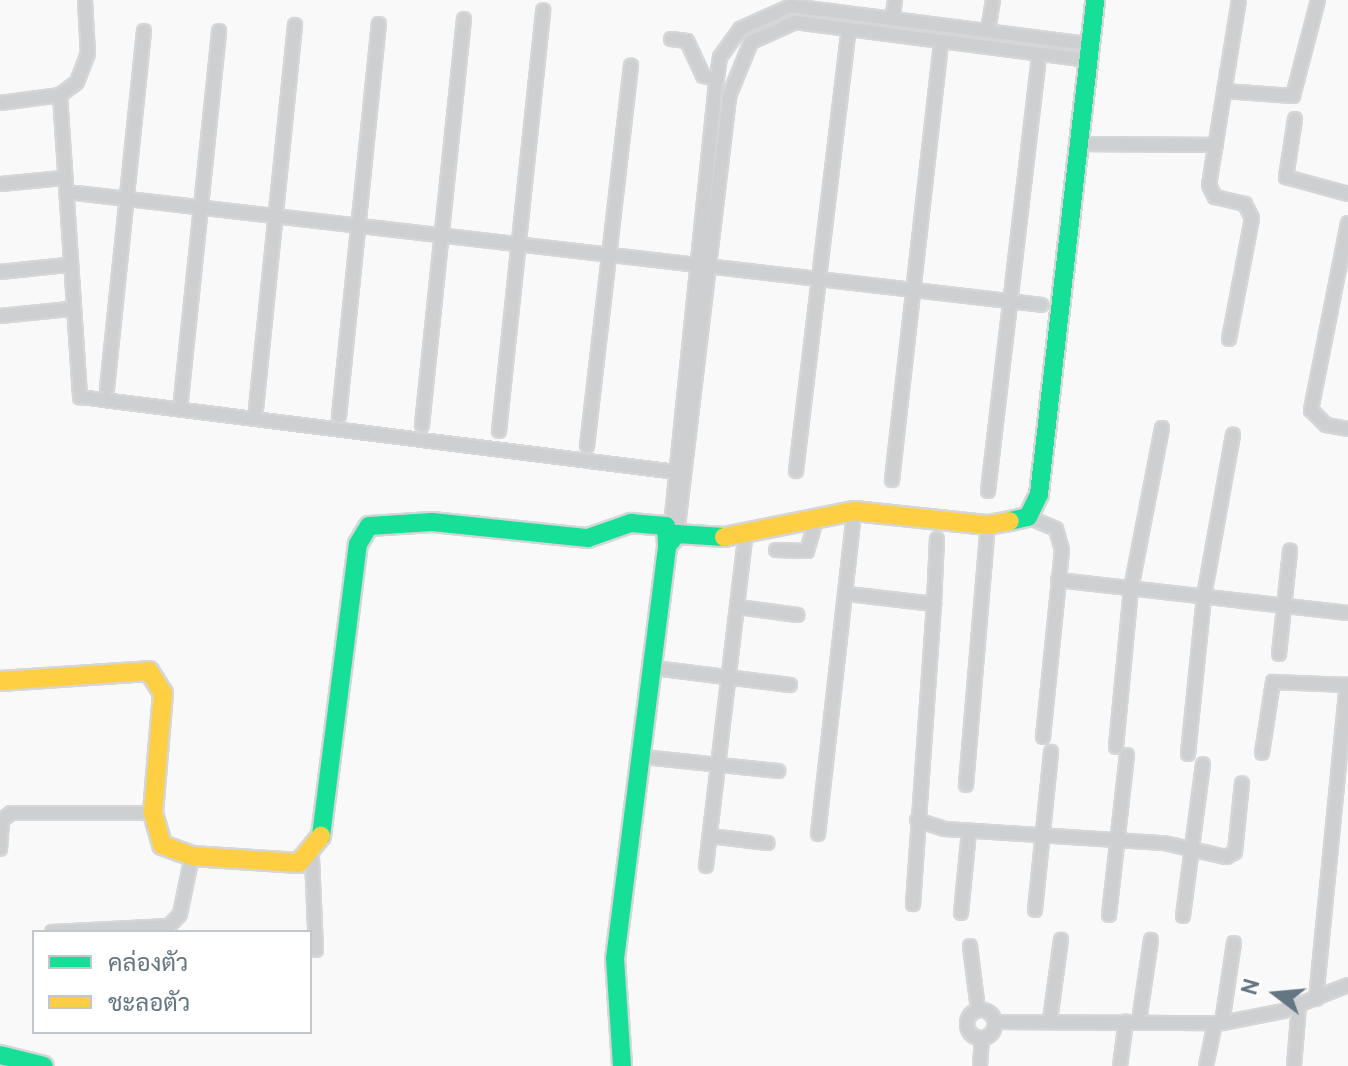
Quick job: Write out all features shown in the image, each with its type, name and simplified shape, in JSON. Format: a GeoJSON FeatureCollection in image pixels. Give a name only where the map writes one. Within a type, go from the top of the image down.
{"type":"FeatureCollection","features":[{"type":"Feature","properties":{"kind":"street"},"geometry":{"type":"LineString","coordinates":[[0,103],[60,95],[84,69],[85,0]]}},
{"type":"Feature","properties":{"kind":"street"},"geometry":{"type":"LineString","coordinates":[[892,20],[895,0]]}},
{"type":"Feature","properties":{"kind":"street"},"geometry":{"type":"LineString","coordinates":[[988,31],[993,0]]}},
{"type":"Feature","properties":{"kind":"street"},"geometry":{"type":"LineString","coordinates":[[1028,517],[1039,494],[1095,0]]}},
{"type":"Feature","properties":{"kind":"street"},"geometry":{"type":"LineString","coordinates":[[1229,339],[1252,218],[1245,204],[1209,193],[1239,0]]}},
{"type":"Feature","properties":{"kind":"street"},"geometry":{"type":"LineString","coordinates":[[1224,91],[1293,96],[1318,0]]}},
{"type":"Feature","properties":{"kind":"street"},"geometry":{"type":"LineString","coordinates":[[792,3],[795,22]]}},
{"type":"Feature","properties":{"kind":"street"},"geometry":{"type":"LineString","coordinates":[[622,1066],[615,959],[672,533],[695,265],[720,57],[740,29],[792,3],[892,20],[988,31],[1088,52]]}},
{"type":"Feature","properties":{"kind":"street"},"geometry":{"type":"LineString","coordinates":[[499,431],[543,10]]}},
{"type":"Feature","properties":{"kind":"street"},"geometry":{"type":"LineString","coordinates":[[422,425],[464,19]]}},
{"type":"Feature","properties":{"kind":"street"},"geometry":{"type":"LineString","coordinates":[[678,472],[710,265],[736,65],[751,42],[795,22],[1039,56],[1088,52]]}},
{"type":"Feature","properties":{"kind":"street"},"geometry":{"type":"LineString","coordinates":[[339,416],[379,24]]}},
{"type":"Feature","properties":{"kind":"street"},"geometry":{"type":"LineString","coordinates":[[256,409],[295,25]]}},
{"type":"Feature","properties":{"kind":"street"},"geometry":{"type":"LineString","coordinates":[[796,471],[849,29]]}},
{"type":"Feature","properties":{"kind":"street"},"geometry":{"type":"LineString","coordinates":[[107,389],[144,31]]}},
{"type":"Feature","properties":{"kind":"street"},"geometry":{"type":"LineString","coordinates":[[181,400],[219,31]]}},
{"type":"Feature","properties":{"kind":"street"},"geometry":{"type":"LineString","coordinates":[[671,39],[687,41],[703,76],[717,79]]}},
{"type":"Feature","properties":{"kind":"street"},"geometry":{"type":"LineString","coordinates":[[892,480],[941,42]]}},
{"type":"Feature","properties":{"kind":"street"},"geometry":{"type":"LineString","coordinates":[[988,491],[1039,56]]}},
{"type":"Feature","properties":{"kind":"street"},"geometry":{"type":"LineString","coordinates":[[587,446],[631,66]]}},
{"type":"Feature","properties":{"kind":"street"},"geometry":{"type":"LineString","coordinates":[[60,95],[75,390],[87,400],[678,472]]}},
{"type":"Feature","properties":{"kind":"street"},"geometry":{"type":"LineString","coordinates":[[1295,119],[1286,177],[1348,194]]}},
{"type":"Feature","properties":{"kind":"street"},"geometry":{"type":"LineString","coordinates":[[1078,144],[1216,145]]}},
{"type":"Feature","properties":{"kind":"street"},"geometry":{"type":"LineString","coordinates":[[1,184],[63,178]]}},
{"type":"Feature","properties":{"kind":"street"},"geometry":{"type":"LineString","coordinates":[[76,193],[1042,305]]}},
{"type":"Feature","properties":{"kind":"street"},"geometry":{"type":"LineString","coordinates":[[1348,223],[1311,410],[1326,425],[1348,429]]}},
{"type":"Feature","properties":{"kind":"street"},"geometry":{"type":"LineString","coordinates":[[0,272],[67,265]]}},
{"type":"Feature","properties":{"kind":"street"},"geometry":{"type":"LineString","coordinates":[[0,316],[70,309]]}},
{"type":"Feature","properties":{"kind":"street"},"geometry":{"type":"LineString","coordinates":[[1109,915],[1117,840],[1131,589],[1162,428]]}},
{"type":"Feature","properties":{"kind":"street"},"geometry":{"type":"LineString","coordinates":[[1188,754],[1204,596],[1233,435]]}},
{"type":"Feature","properties":{"kind":"street"},"geometry":{"type":"LineString","coordinates":[[818,834],[848,594],[854,511]]}},
{"type":"Feature","properties":{"kind":"street"},"geometry":{"type":"LineString","coordinates":[[316,950],[312,858],[324,825],[358,544],[369,526],[432,522],[588,538],[619,524],[672,533],[745,538],[854,511],[988,525],[1028,517],[1061,537],[1043,737]]}},
{"type":"Feature","properties":{"kind":"street"},"geometry":{"type":"LineString","coordinates":[[776,550],[807,551],[816,519]]}},
{"type":"Feature","properties":{"kind":"street"},"geometry":{"type":"LineString","coordinates":[[966,785],[988,525]]}},
{"type":"Feature","properties":{"kind":"street"},"geometry":{"type":"LineString","coordinates":[[706,866],[745,538]]}},
{"type":"Feature","properties":{"kind":"street"},"geometry":{"type":"LineString","coordinates":[[913,904],[937,539]]}},
{"type":"Feature","properties":{"kind":"street"},"geometry":{"type":"LineString","coordinates":[[1279,654],[1290,551]]}},
{"type":"Feature","properties":{"kind":"street"},"geometry":{"type":"LineString","coordinates":[[1058,580],[1348,613]]}},
{"type":"Feature","properties":{"kind":"street"},"geometry":{"type":"LineString","coordinates":[[848,594],[934,604]]}},
{"type":"Feature","properties":{"kind":"street"},"geometry":{"type":"LineString","coordinates":[[738,607],[797,615]]}},
{"type":"Feature","properties":{"kind":"street"},"geometry":{"type":"LineString","coordinates":[[654,668],[790,685]]}},
{"type":"Feature","properties":{"kind":"street"},"geometry":{"type":"LineString","coordinates":[[0,681],[122,669],[159,678],[153,813],[162,845],[192,856],[286,864],[312,858]]}},
{"type":"Feature","properties":{"kind":"street"},"geometry":{"type":"LineString","coordinates":[[1262,753],[1273,682],[1348,685],[1316,999]]}},
{"type":"Feature","properties":{"kind":"street"},"geometry":{"type":"LineString","coordinates":[[1035,910],[1051,752]]}},
{"type":"Feature","properties":{"kind":"street"},"geometry":{"type":"LineString","coordinates":[[643,757],[778,771]]}},
{"type":"Feature","properties":{"kind":"street"},"geometry":{"type":"LineString","coordinates":[[1183,916],[1203,764]]}},
{"type":"Feature","properties":{"kind":"street"},"geometry":{"type":"LineString","coordinates":[[917,820],[969,831],[1192,848],[1226,857],[1235,852],[1242,783]]}},
{"type":"Feature","properties":{"kind":"street"},"geometry":{"type":"LineString","coordinates":[[0,849],[2,820],[11,813],[153,813]]}},
{"type":"Feature","properties":{"kind":"street"},"geometry":{"type":"LineString","coordinates":[[961,913],[969,831]]}},
{"type":"Feature","properties":{"kind":"street"},"geometry":{"type":"LineString","coordinates":[[710,836],[768,843]]}},
{"type":"Feature","properties":{"kind":"street"},"geometry":{"type":"LineString","coordinates":[[91,930],[169,926],[180,914],[192,856]]}},
{"type":"Feature","properties":{"kind":"street"},"geometry":{"type":"LineString","coordinates":[[1050,1020],[1061,940]]}},
{"type":"Feature","properties":{"kind":"street"},"geometry":{"type":"LineString","coordinates":[[1120,1066],[1151,940]]}},
{"type":"Feature","properties":{"kind":"street"},"geometry":{"type":"LineString","coordinates":[[1206,1066],[1219,1023],[1234,943]]}},
{"type":"Feature","properties":{"kind":"street"},"geometry":{"type":"LineString","coordinates":[[970,946],[978,1009],[966,1025],[982,1039]]}},
{"type":"Feature","properties":{"kind":"street"},"geometry":{"type":"LineString","coordinates":[[978,1009],[996,1022],[1219,1023],[1299,1005],[1348,985]]}},
{"type":"Feature","properties":{"kind":"street"},"geometry":{"type":"LineString","coordinates":[[1294,1066],[1299,1005]]}},
{"type":"Feature","properties":{"kind":"street"},"geometry":{"type":"LineString","coordinates":[[980,1066],[982,1039],[996,1022]]}},
{"type":"Feature","properties":{"kind":"street"},"geometry":{"type":"LineString","coordinates":[[0,1055],[44,1066]]}},
{"type":"Feature","properties":{"kind":"traffic: fast"},"geometry":{"type":"LineString","coordinates":[[1010,521],[1028,517],[1039,494],[1095,0]]}},
{"type":"Feature","properties":{"kind":"traffic: fast"},"geometry":{"type":"LineString","coordinates":[[321,836],[358,544],[369,526],[432,522],[588,538],[631,523],[666,526],[667,546]]}},
{"type":"Feature","properties":{"kind":"traffic: fast"},"geometry":{"type":"LineString","coordinates":[[622,1066],[615,959],[667,546],[677,534],[724,537]]}},
{"type":"Feature","properties":{"kind":"traffic: fast"},"geometry":{"type":"LineString","coordinates":[[0,1055],[44,1066]]}},
{"type":"Feature","properties":{"kind":"traffic: slow"},"geometry":{"type":"LineString","coordinates":[[724,537],[854,511],[988,525],[1010,521]]}},
{"type":"Feature","properties":{"kind":"traffic: slow"},"geometry":{"type":"LineString","coordinates":[[0,681],[149,671],[163,693],[153,813],[162,845],[192,856],[299,863],[321,836]]}}]}
